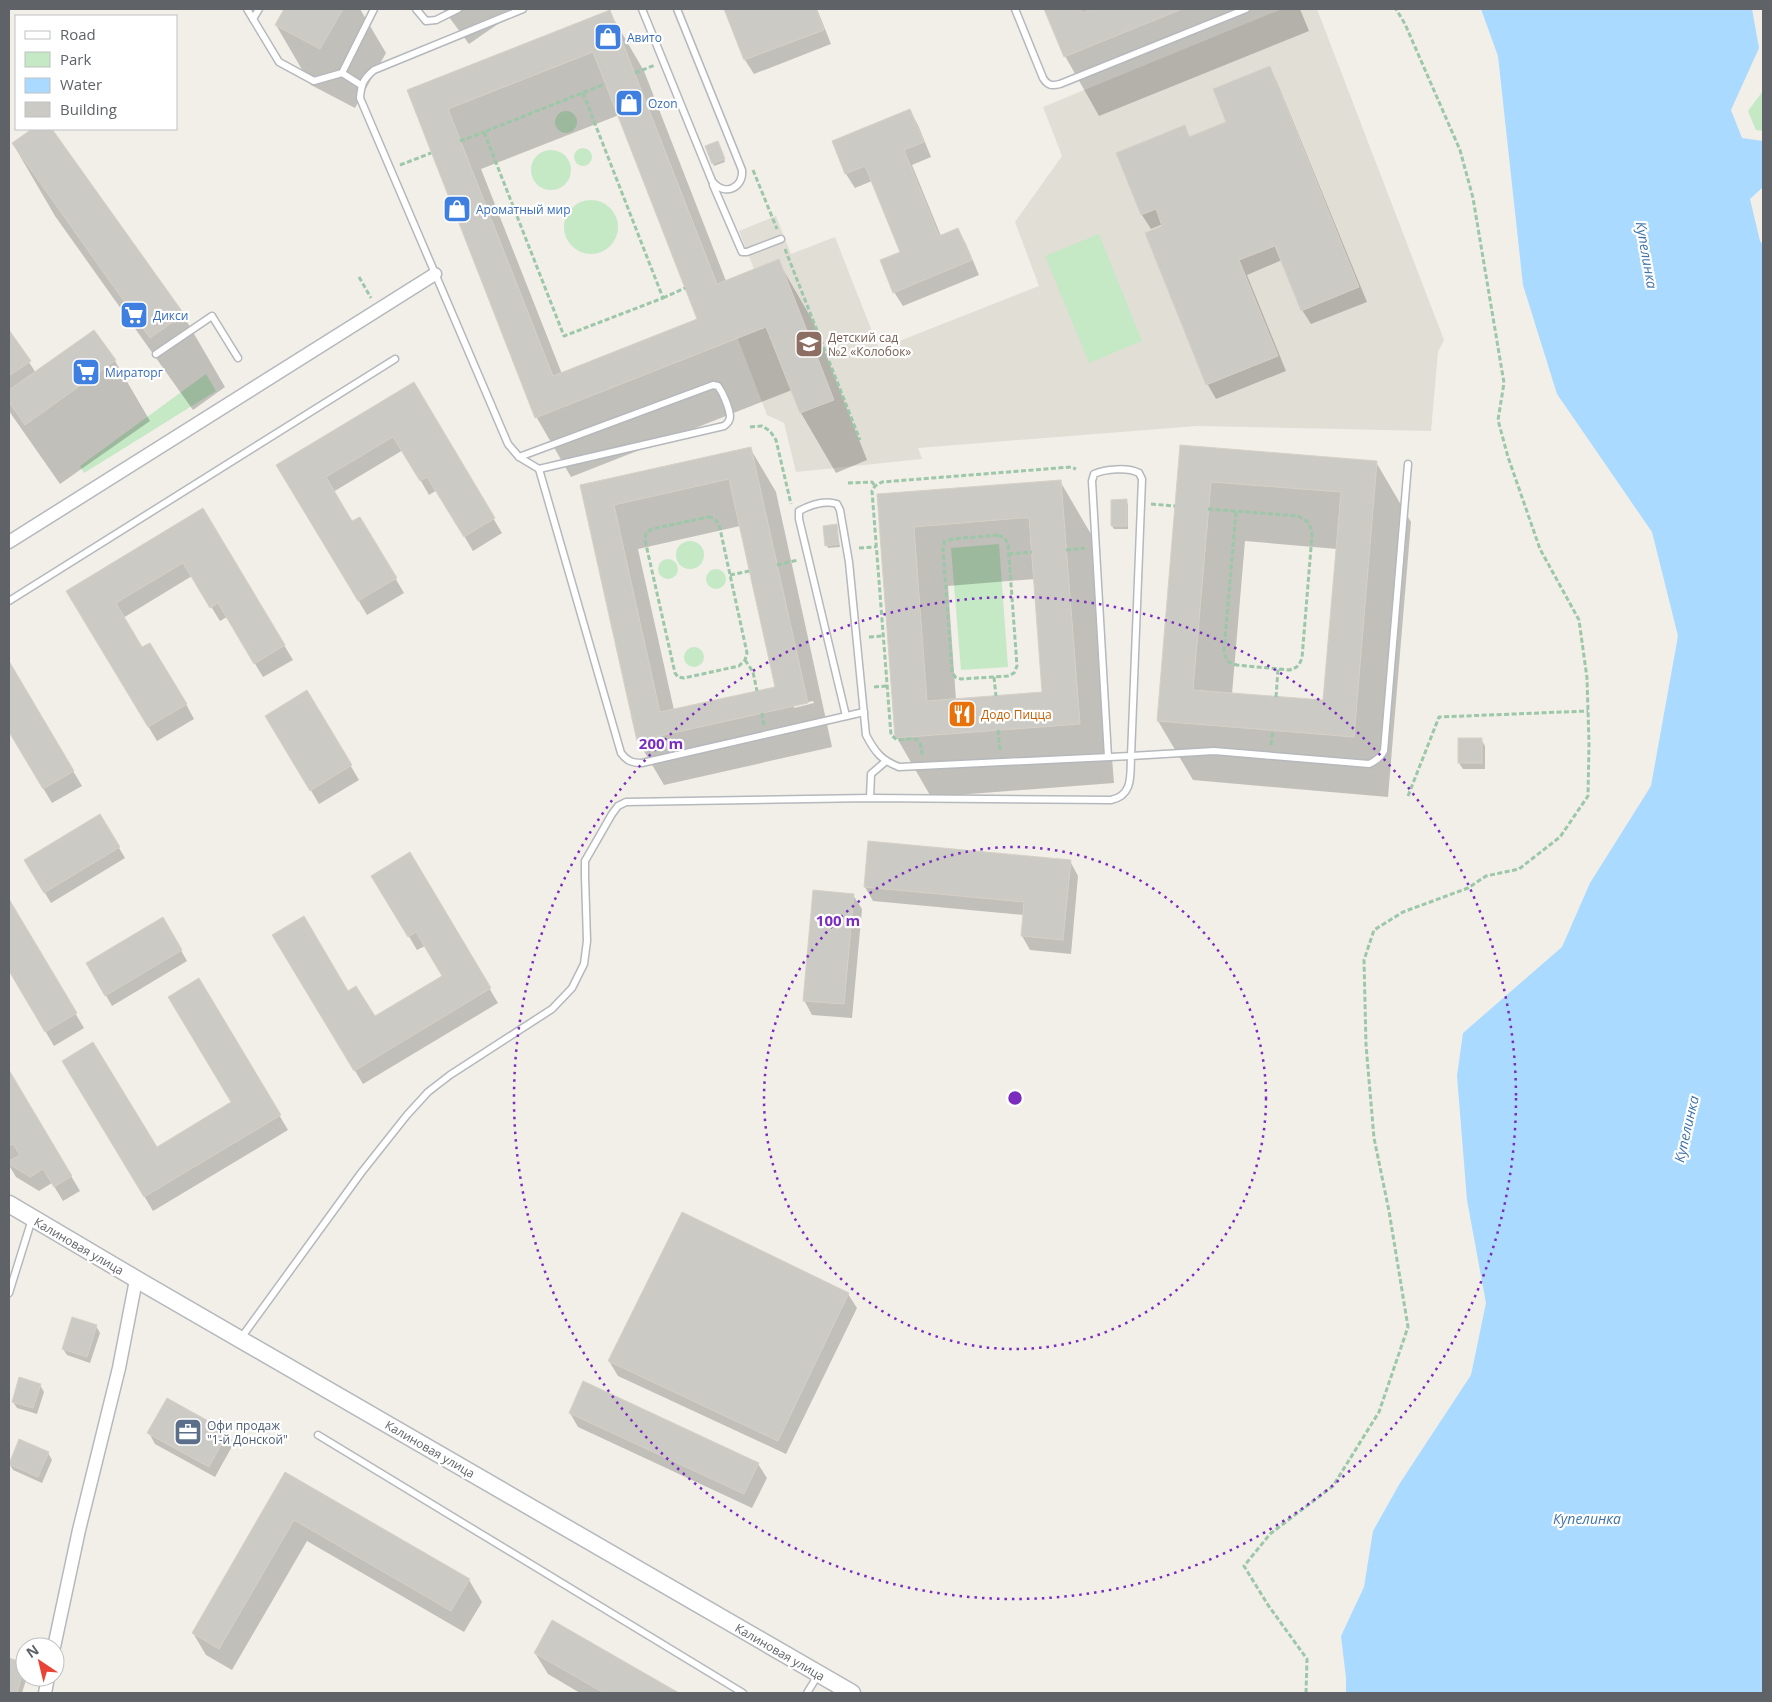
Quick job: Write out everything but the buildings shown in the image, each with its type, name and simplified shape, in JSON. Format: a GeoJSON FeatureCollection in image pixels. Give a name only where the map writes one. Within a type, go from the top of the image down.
{"type":"FeatureCollection","features":[{"type":"Feature","properties":{"kind":"street"},"geometry":{"type":"LineString","coordinates":[[9,542],[435,274]]}},
{"type":"Feature","properties":{"kind":"street","name":"Калиновая улица"},"geometry":{"type":"LineString","coordinates":[[9,1204],[136,1280],[852,1693]]}},
{"type":"Feature","properties":{"kind":"street"},"geometry":{"type":"LineString","coordinates":[[56,1637],[79,1530],[119,1368],[136,1280]]}},
{"type":"Feature","properties":{"kind":"lane"},"geometry":{"type":"LineString","coordinates":[[247,9],[279,62],[314,81],[342,73],[374,9]]}},
{"type":"Feature","properties":{"kind":"lane"},"geometry":{"type":"LineString","coordinates":[[253,19],[259,9]]}},
{"type":"Feature","properties":{"kind":"lane"},"geometry":{"type":"LineString","coordinates":[[416,9],[426,21],[436,20],[458,9]]}},
{"type":"Feature","properties":{"kind":"lane"},"geometry":{"type":"LineString","coordinates":[[523,9],[374,70],[361,85],[360,98],[508,444],[519,457],[539,470],[621,753],[632,762],[642,763],[864,712]]}},
{"type":"Feature","properties":{"kind":"lane"},"geometry":{"type":"LineString","coordinates":[[642,9],[742,252],[781,240]]}},
{"type":"Feature","properties":{"kind":"lane"},"geometry":{"type":"LineString","coordinates":[[677,9],[742,170],[743,177],[732,188],[724,190],[716,187],[712,181]]}},
{"type":"Feature","properties":{"kind":"lane"},"geometry":{"type":"LineString","coordinates":[[1015,9],[1043,78],[1046,83],[1052,86],[1246,9]]}},
{"type":"Feature","properties":{"kind":"lane"},"geometry":{"type":"LineString","coordinates":[[342,73],[361,85]]}},
{"type":"Feature","properties":{"kind":"lane"},"geometry":{"type":"LineString","coordinates":[[156,354],[212,316],[238,358]]}},
{"type":"Feature","properties":{"kind":"lane"},"geometry":{"type":"LineString","coordinates":[[9,601],[395,359]]}},
{"type":"Feature","properties":{"kind":"lane"},"geometry":{"type":"LineString","coordinates":[[519,457],[712,385],[718,386],[722,391],[730,417],[729,422],[724,426],[539,470]]}},
{"type":"Feature","properties":{"kind":"lane"},"geometry":{"type":"LineString","coordinates":[[846,716],[799,519],[799,511],[807,507],[830,502],[837,504],[840,510],[849,562],[866,735],[873,750],[886,762],[899,767],[1214,751],[1369,764],[1381,757],[1384,751],[1408,464]]}},
{"type":"Feature","properties":{"kind":"lane"},"geometry":{"type":"LineString","coordinates":[[240,1339],[361,1173],[428,1092],[450,1075],[552,1009],[572,988],[584,964],[588,940],[584,876],[585,860],[618,806],[634,800],[870,798],[1111,800],[1119,798],[1126,792],[1129,784],[1142,479],[1140,473],[1134,470],[1102,470],[1094,474],[1092,481],[1108,757]]}},
{"type":"Feature","properties":{"kind":"lane"},"geometry":{"type":"LineString","coordinates":[[870,798],[871,774],[886,762]]}},
{"type":"Feature","properties":{"kind":"lane"},"geometry":{"type":"LineString","coordinates":[[9,1293],[32,1219]]}},
{"type":"Feature","properties":{"kind":"lane"},"geometry":{"type":"LineString","coordinates":[[318,1435],[743,1693]]}},
{"type":"Feature","properties":{"kind":"lane"},"geometry":{"type":"LineString","coordinates":[[808,1693],[819,1674]]}},
{"type":"Feature","properties":{"kind":"path"},"geometry":{"type":"LineString","coordinates":[[1306,1693],[1307,1658],[1268,1605],[1244,1566],[1270,1534],[1333,1486],[1379,1412],[1408,1327],[1389,1211],[1374,1138],[1366,1045],[1364,960],[1374,930],[1403,912],[1468,888],[1486,876],[1519,869],[1560,838],[1588,796],[1587,678],[1579,620],[1540,549],[1508,457],[1498,420],[1504,383],[1470,188],[1460,150],[1405,24],[1396,9]]}},
{"type":"Feature","properties":{"kind":"path"},"geometry":{"type":"LineString","coordinates":[[635,73],[657,64]]}},
{"type":"Feature","properties":{"kind":"path"},"geometry":{"type":"LineString","coordinates":[[460,141],[605,84]]}},
{"type":"Feature","properties":{"kind":"path"},"geometry":{"type":"LineString","coordinates":[[583,93],[663,298]]}},
{"type":"Feature","properties":{"kind":"path"},"geometry":{"type":"LineString","coordinates":[[484,132],[564,336],[685,288]]}},
{"type":"Feature","properties":{"kind":"path"},"geometry":{"type":"LineString","coordinates":[[390,169],[431,153]]}},
{"type":"Feature","properties":{"kind":"path"},"geometry":{"type":"LineString","coordinates":[[738,159],[748,156],[860,440]]}},
{"type":"Feature","properties":{"kind":"path"},"geometry":{"type":"LineString","coordinates":[[359,277],[372,299]]}},
{"type":"Feature","properties":{"kind":"path"},"geometry":{"type":"LineString","coordinates":[[750,427],[762,426],[770,431],[776,440],[791,505],[799,511]]}},
{"type":"Feature","properties":{"kind":"path"},"geometry":{"type":"LineString","coordinates":[[922,756],[919,740],[897,740],[891,735],[872,491],[875,486],[882,482],[1071,467],[1076,469]]}},
{"type":"Feature","properties":{"kind":"path"},"geometry":{"type":"LineString","coordinates":[[848,483],[872,482],[875,486]]}},
{"type":"Feature","properties":{"kind":"path"},"geometry":{"type":"LineString","coordinates":[[1141,503],[1175,506]]}},
{"type":"Feature","properties":{"kind":"path"},"geometry":{"type":"LineString","coordinates":[[1208,509],[1236,511],[1298,516],[1306,520],[1311,527],[1302,658],[1296,668],[1278,669],[1237,666],[1229,663],[1225,658],[1224,651],[1236,511]]}},
{"type":"Feature","properties":{"kind":"path"},"geometry":{"type":"LineString","coordinates":[[746,660],[739,666],[684,678],[678,677],[675,673],[670,654],[646,533],[652,529],[708,517],[714,518],[719,524],[747,653],[746,660],[753,672],[757,690]]}},
{"type":"Feature","properties":{"kind":"path"},"geometry":{"type":"LineString","coordinates":[[998,536],[1004,538],[1008,543],[1008,554],[1017,666],[1014,673],[1008,676],[955,678],[952,671],[944,542],[952,539],[998,536]]}},
{"type":"Feature","properties":{"kind":"path"},"geometry":{"type":"LineString","coordinates":[[860,548],[876,547]]}},
{"type":"Feature","properties":{"kind":"path"},"geometry":{"type":"LineString","coordinates":[[1066,550],[1084,548]]}},
{"type":"Feature","properties":{"kind":"path"},"geometry":{"type":"LineString","coordinates":[[1008,554],[1032,552]]}},
{"type":"Feature","properties":{"kind":"path"},"geometry":{"type":"LineString","coordinates":[[777,565],[808,558]]}},
{"type":"Feature","properties":{"kind":"path"},"geometry":{"type":"LineString","coordinates":[[730,575],[749,571]]}},
{"type":"Feature","properties":{"kind":"path"},"geometry":{"type":"LineString","coordinates":[[869,637],[883,636]]}},
{"type":"Feature","properties":{"kind":"path"},"geometry":{"type":"LineString","coordinates":[[1276,696],[1278,669]]}},
{"type":"Feature","properties":{"kind":"path"},"geometry":{"type":"LineString","coordinates":[[994,677],[996,696]]}},
{"type":"Feature","properties":{"kind":"path"},"geometry":{"type":"LineString","coordinates":[[874,687],[887,686]]}},
{"type":"Feature","properties":{"kind":"path"},"geometry":{"type":"LineString","coordinates":[[1408,796],[1439,717],[1588,711]]}},
{"type":"Feature","properties":{"kind":"path"},"geometry":{"type":"LineString","coordinates":[[998,730],[1001,762]]}},
{"type":"Feature","properties":{"kind":"shaded area"},"geometry":{"type":"Polygon","coordinates":[[[1282,9],[1317,9],[1444,340],[1438,352],[1431,431],[1197,426],[918,448],[922,459],[796,472],[784,423],[767,415],[717,284],[754,269],[739,231],[776,216],[791,254],[835,237],[879,349],[1039,286],[1015,222],[1062,156],[1043,107],[1282,9]]]}},
{"type":"Feature","properties":{"kind":"green space"},"geometry":{"type":"Polygon","coordinates":[[[1763,91],[1763,131],[1756,130],[1748,111],[1763,91]]]}},
{"type":"Feature","properties":{"kind":"green space"},"geometry":{"type":"Polygon","coordinates":[[[566,111],[574,114],[577,122],[574,130],[566,133],[558,130],[555,122],[558,114],[566,111]]]}},
{"type":"Feature","properties":{"kind":"green space"},"geometry":{"type":"Polygon","coordinates":[[[579,148],[587,148],[592,153],[590,164],[579,166],[574,161],[574,153],[579,148]]]}},
{"type":"Feature","properties":{"kind":"green space"},"geometry":{"type":"Polygon","coordinates":[[[547,150],[555,150],[562,153],[568,159],[571,170],[568,181],[562,187],[555,190],[547,190],[540,187],[534,181],[531,174],[531,166],[534,159],[540,153],[547,150]]]}},
{"type":"Feature","properties":{"kind":"green space"},"geometry":{"type":"Polygon","coordinates":[[[591,200],[601,202],[610,208],[616,217],[618,227],[616,237],[610,246],[601,252],[591,254],[581,252],[572,246],[566,237],[564,227],[566,217],[572,208],[581,202],[591,200]]]}},
{"type":"Feature","properties":{"kind":"green space"},"geometry":{"type":"Polygon","coordinates":[[[1099,234],[1142,341],[1089,363],[1045,256],[1099,234]]]}},
{"type":"Feature","properties":{"kind":"green space"},"geometry":{"type":"Polygon","coordinates":[[[206,374],[216,391],[84,473],[80,466],[206,374]]]}},
{"type":"Feature","properties":{"kind":"green space"},"geometry":{"type":"Polygon","coordinates":[[[690,541],[700,545],[704,555],[700,565],[690,569],[680,565],[676,555],[680,545],[690,541]]]}},
{"type":"Feature","properties":{"kind":"green space"},"geometry":{"type":"Polygon","coordinates":[[[999,544],[1008,667],[961,670],[951,548],[999,544]]]}},
{"type":"Feature","properties":{"kind":"green space"},"geometry":{"type":"Polygon","coordinates":[[[668,559],[675,562],[678,569],[675,576],[668,579],[661,576],[658,569],[661,562],[668,559]]]}},
{"type":"Feature","properties":{"kind":"green space"},"geometry":{"type":"Polygon","coordinates":[[[716,569],[723,572],[726,579],[723,586],[716,589],[709,586],[706,579],[709,572],[716,569]]]}},
{"type":"Feature","properties":{"kind":"green space"},"geometry":{"type":"Polygon","coordinates":[[[694,647],[701,650],[704,657],[701,664],[694,667],[687,664],[684,657],[687,650],[694,647]]]}},
{"type":"Feature","properties":{"kind":"water","name":"Купелинка"},"geometry":{"type":"Polygon","coordinates":[[[1481,9],[1752,9],[1759,48],[1731,110],[1742,138],[1763,141],[1763,187],[1750,199],[1760,241],[1763,245],[1763,1693],[1346,1693],[1341,1636],[1364,1587],[1373,1531],[1400,1483],[1471,1375],[1486,1303],[1467,1200],[1457,1076],[1463,1033],[1562,947],[1590,883],[1651,786],[1678,636],[1652,532],[1557,394],[1523,285],[1498,56],[1481,9]]]}},
{"type":"Feature","properties":{"kind":"place","name":"Авито"},"geometry":{"type":"Point","coordinates":[608,37]}},
{"type":"Feature","properties":{"kind":"place","name":"Ozon"},"geometry":{"type":"Point","coordinates":[629,103]}},
{"type":"Feature","properties":{"kind":"place","name":"Ароматный мир"},"geometry":{"type":"Point","coordinates":[457,209]}},
{"type":"Feature","properties":{"kind":"place","name":"Дикси"},"geometry":{"type":"Point","coordinates":[134,315]}},
{"type":"Feature","properties":{"kind":"place","name":"Детский сад №2 «Колобок»"},"geometry":{"type":"Point","coordinates":[809,344]}},
{"type":"Feature","properties":{"kind":"place","name":"Мираторг"},"geometry":{"type":"Point","coordinates":[86,372]}},
{"type":"Feature","properties":{"kind":"place","name":"Додо Пицца"},"geometry":{"type":"Point","coordinates":[962,714]}},
{"type":"Feature","properties":{"kind":"place","name":"Офи продаж \"1-й Донской\""},"geometry":{"type":"Point","coordinates":[188,1432]}}]}
